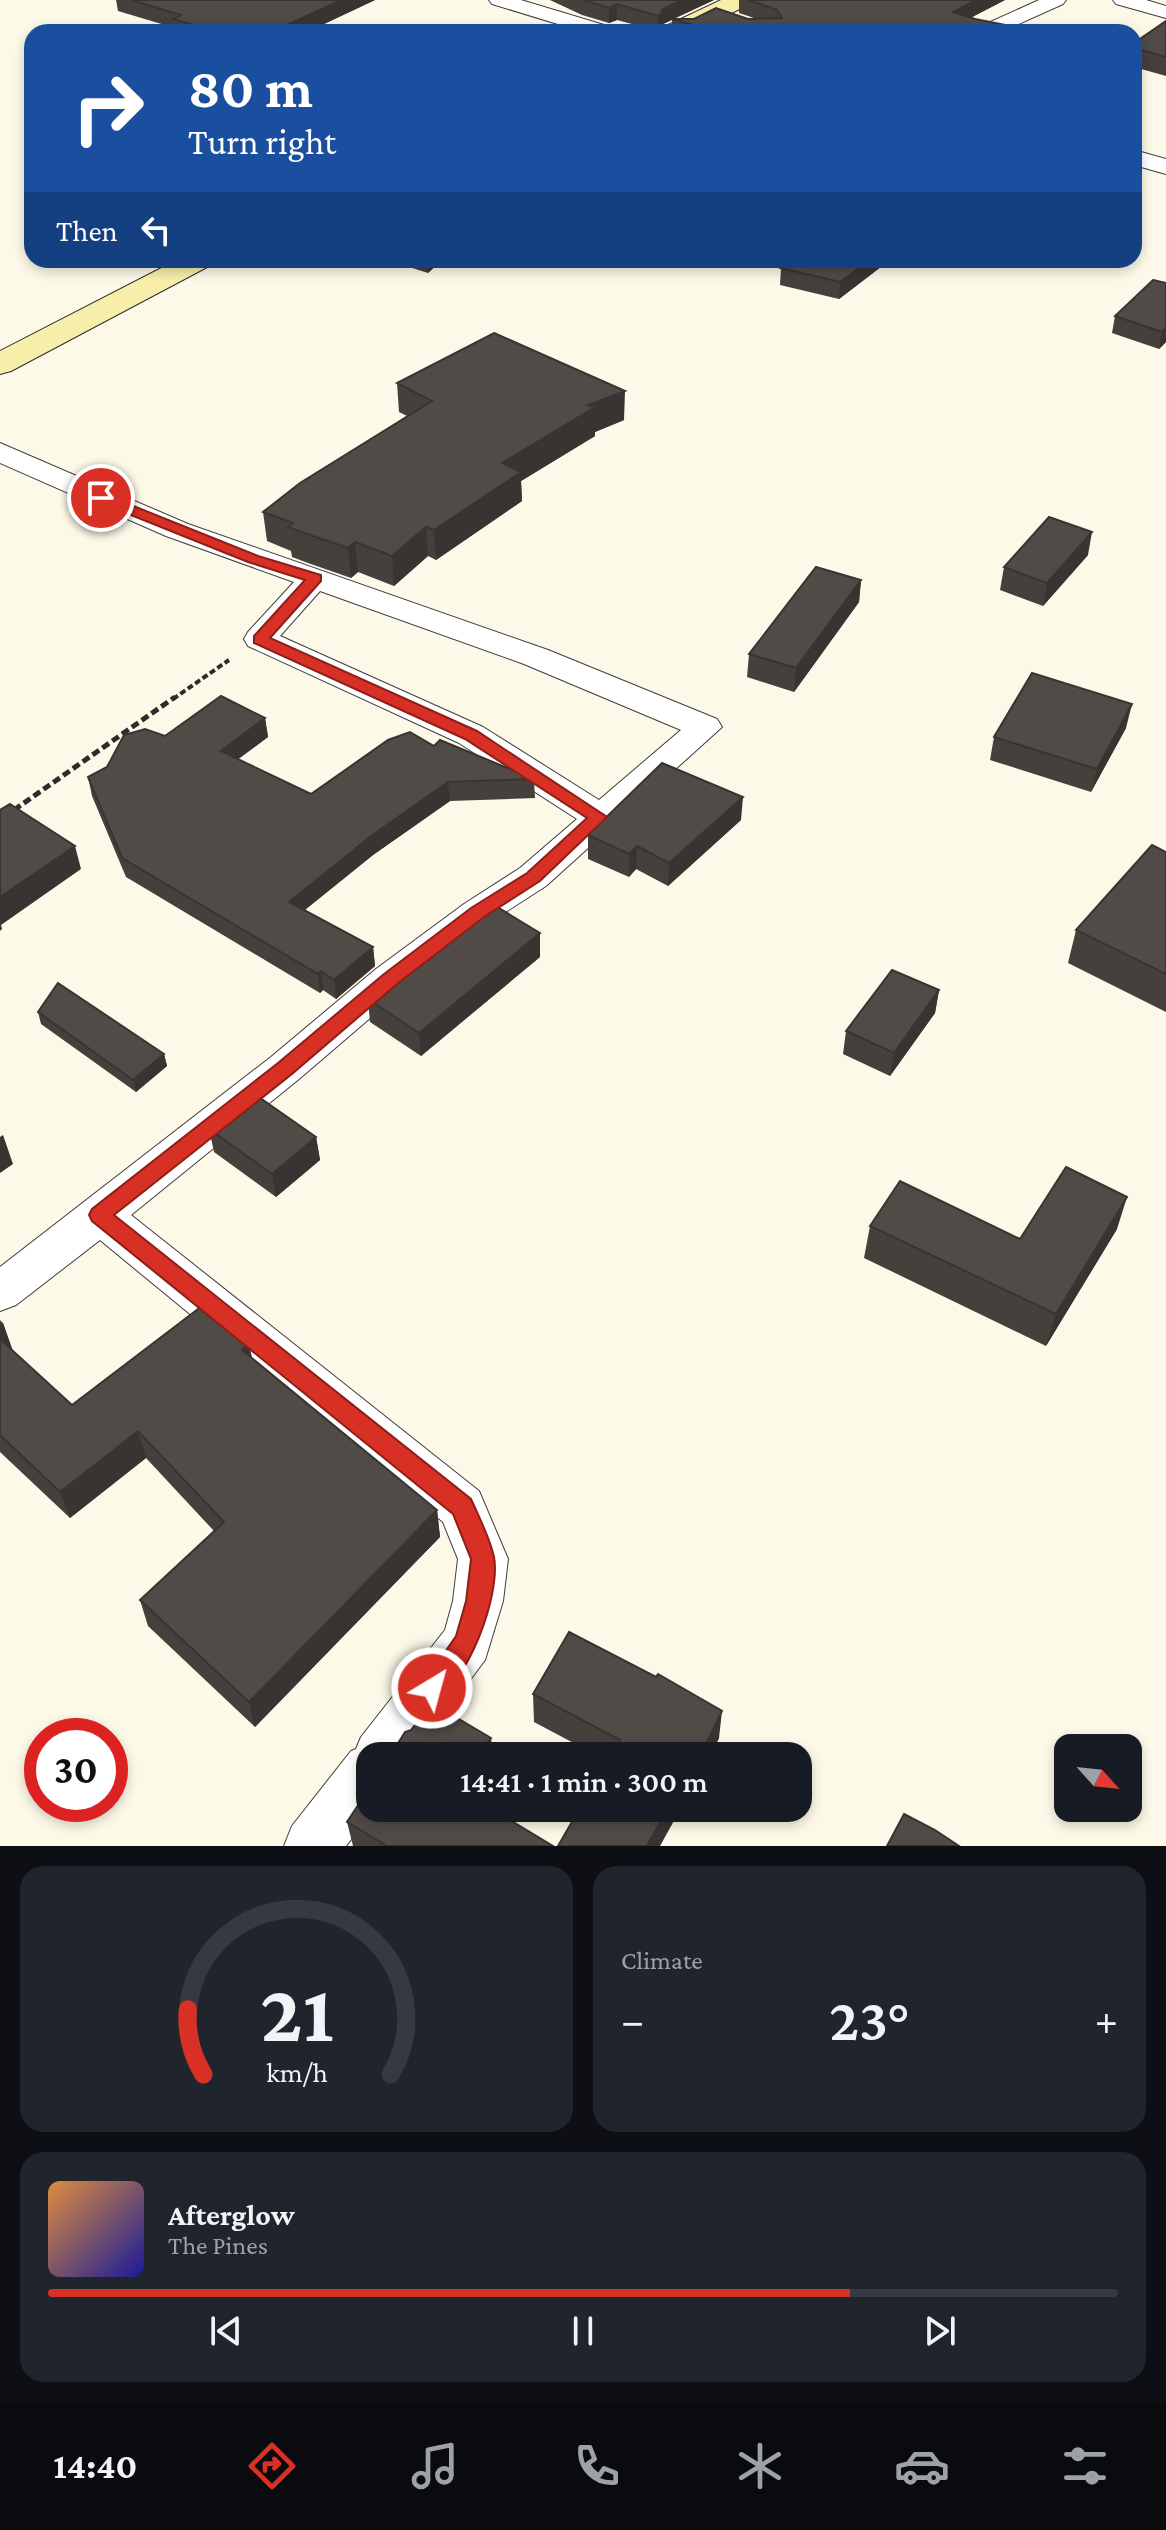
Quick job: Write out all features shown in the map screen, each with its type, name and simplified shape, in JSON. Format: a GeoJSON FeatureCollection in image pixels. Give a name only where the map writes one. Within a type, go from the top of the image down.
{"type":"FeatureCollection","features":[{"type":"Feature","properties":{"kind":"main road"},"geometry":{"type":"LineString","coordinates":[[691,24],[714,14],[740,11]]}},
{"type":"Feature","properties":{"kind":"main road"},"geometry":{"type":"LineString","coordinates":[[0,364],[184,268]]}},
{"type":"Feature","properties":{"kind":"street"},"geometry":{"type":"LineString","coordinates":[[499,0],[580,24]]}},
{"type":"Feature","properties":{"kind":"street"},"geometry":{"type":"LineString","coordinates":[[1002,24],[1056,0]]}},
{"type":"Feature","properties":{"kind":"street"},"geometry":{"type":"LineString","coordinates":[[1123,0],[1166,12]]}},
{"type":"Feature","properties":{"kind":"street"},"geometry":{"type":"LineString","coordinates":[[1142,160],[1166,167]]}},
{"type":"Feature","properties":{"kind":"street"},"geometry":{"type":"LineString","coordinates":[[0,452],[177,530],[536,657],[705,727],[533,877],[477,913],[390,979],[285,1068],[0,1292]]}},
{"type":"Feature","properties":{"kind":"street"},"geometry":{"type":"LineString","coordinates":[[315,578],[260,639],[471,735],[599,817]]}},
{"type":"Feature","properties":{"kind":"street"},"geometry":{"type":"LineString","coordinates":[[100,1215],[462,1507],[483,1559],[478,1601],[467,1642],[391,1742]]}},
{"type":"Feature","properties":{"kind":"street"},"geometry":{"type":"LineString","coordinates":[[312,1846],[356,1788]]}},
{"type":"Feature","properties":{"kind":"path"},"geometry":{"type":"LineString","coordinates":[[10,813],[260,639]]}},
{"type":"Feature","properties":{"kind":"building"},"geometry":{"type":"Polygon","coordinates":[[[131,0],[341,0],[289,24],[190,24],[174,19],[181,15],[131,0]]]}},
{"type":"Feature","properties":{"kind":"building"},"geometry":{"type":"Polygon","coordinates":[[[583,0],[682,0],[663,9],[659,16],[617,4],[609,8],[583,0]]]}},
{"type":"Feature","properties":{"kind":"building"},"geometry":{"type":"Polygon","coordinates":[[[748,0],[976,0],[953,12],[1000,24],[690,24],[672,19],[694,19],[716,8],[748,19],[782,18],[777,10],[748,0]]]}},
{"type":"Feature","properties":{"kind":"building"},"geometry":{"type":"Polygon","coordinates":[[[1166,21],[1166,57],[1142,50],[1142,38],[1166,21]]]}},
{"type":"Feature","properties":{"kind":"building"},"geometry":{"type":"Polygon","coordinates":[[[781,268],[859,268],[840,282],[781,268]]]}},
{"type":"Feature","properties":{"kind":"building"},"geometry":{"type":"Polygon","coordinates":[[[1153,280],[1166,283],[1166,328],[1162,332],[1115,316],[1153,280]]]}},
{"type":"Feature","properties":{"kind":"building"},"geometry":{"type":"Polygon","coordinates":[[[494,333],[625,391],[588,405],[595,407],[502,463],[521,472],[434,530],[426,527],[392,556],[355,542],[348,548],[304,533],[288,527],[293,523],[263,512],[300,483],[432,401],[397,383],[494,333]]]}},
{"type":"Feature","properties":{"kind":"building"},"geometry":{"type":"Polygon","coordinates":[[[1049,517],[1092,532],[1047,583],[1004,567],[1049,517]]]}},
{"type":"Feature","properties":{"kind":"building"},"geometry":{"type":"Polygon","coordinates":[[[816,567],[861,580],[796,668],[749,654],[816,567]]]}},
{"type":"Feature","properties":{"kind":"building"},"geometry":{"type":"Polygon","coordinates":[[[1032,673],[1132,704],[1097,769],[994,737],[1032,673]]]}},
{"type":"Feature","properties":{"kind":"building"},"geometry":{"type":"Polygon","coordinates":[[[221,696],[265,718],[221,751],[311,794],[388,740],[410,732],[434,746],[440,740],[534,779],[448,782],[371,836],[289,902],[373,947],[334,980],[321,971],[318,974],[122,858],[88,777],[107,767],[124,735],[145,729],[165,736],[221,696]]]}},
{"type":"Feature","properties":{"kind":"building"},"geometry":{"type":"Polygon","coordinates":[[[662,763],[743,797],[669,863],[637,846],[629,854],[588,835],[662,763]]]}},
{"type":"Feature","properties":{"kind":"building"},"geometry":{"type":"Polygon","coordinates":[[[10,804],[75,846],[0,897],[0,810],[10,804]]]}},
{"type":"Feature","properties":{"kind":"building"},"geometry":{"type":"Polygon","coordinates":[[[1152,845],[1166,852],[1166,974],[1076,930],[1152,845]]]}},
{"type":"Feature","properties":{"kind":"building"},"geometry":{"type":"Polygon","coordinates":[[[489,902],[540,933],[419,1033],[368,999],[489,902]]]}},
{"type":"Feature","properties":{"kind":"building"},"geometry":{"type":"Polygon","coordinates":[[[892,970],[939,990],[894,1053],[846,1031],[892,970]]]}},
{"type":"Feature","properties":{"kind":"building"},"geometry":{"type":"Polygon","coordinates":[[[58,983],[164,1054],[133,1080],[38,1012],[58,983]]]}},
{"type":"Feature","properties":{"kind":"building"},"geometry":{"type":"Polygon","coordinates":[[[253,1093],[316,1137],[272,1174],[209,1129],[253,1093]]]}},
{"type":"Feature","properties":{"kind":"building"},"geometry":{"type":"Polygon","coordinates":[[[1066,1167],[1127,1197],[1056,1314],[870,1226],[900,1181],[1020,1239],[1066,1167]]]}},
{"type":"Feature","properties":{"kind":"building"},"geometry":{"type":"Polygon","coordinates":[[[202,1306],[249,1344],[242,1350],[437,1510],[249,1702],[140,1600],[224,1522],[138,1431],[60,1492],[0,1435],[0,1339],[72,1405],[202,1306]]]}},
{"type":"Feature","properties":{"kind":"building"},"geometry":{"type":"Polygon","coordinates":[[[569,1632],[656,1677],[658,1674],[722,1711],[707,1742],[619,1742],[533,1694],[569,1632]]]}},
{"type":"Feature","properties":{"kind":"building"},"geometry":{"type":"Polygon","coordinates":[[[432,1703],[491,1738],[489,1742],[399,1742],[405,1732],[411,1730],[432,1703]]]}},
{"type":"Feature","properties":{"kind":"building"},"geometry":{"type":"Polygon","coordinates":[[[356,1808],[356,1822],[513,1822],[553,1846],[387,1846],[347,1822],[356,1808]]]}},
{"type":"Feature","properties":{"kind":"building"},"geometry":{"type":"Polygon","coordinates":[[[904,1814],[935,1830],[959,1846],[887,1846],[904,1814]]]}},
{"type":"Feature","properties":{"kind":"building"},"geometry":{"type":"Polygon","coordinates":[[[572,1822],[660,1822],[647,1846],[558,1846],[572,1822]]]}},
{"type":"Feature","properties":{"kind":"route"},"geometry":{"type":"LineString","coordinates":[[101,498],[253,559],[315,578],[260,639],[333,675],[471,735],[599,817],[533,877],[477,913],[390,979],[285,1068],[100,1215],[462,1507],[483,1559],[478,1601],[467,1642],[432,1688]]}}]}
